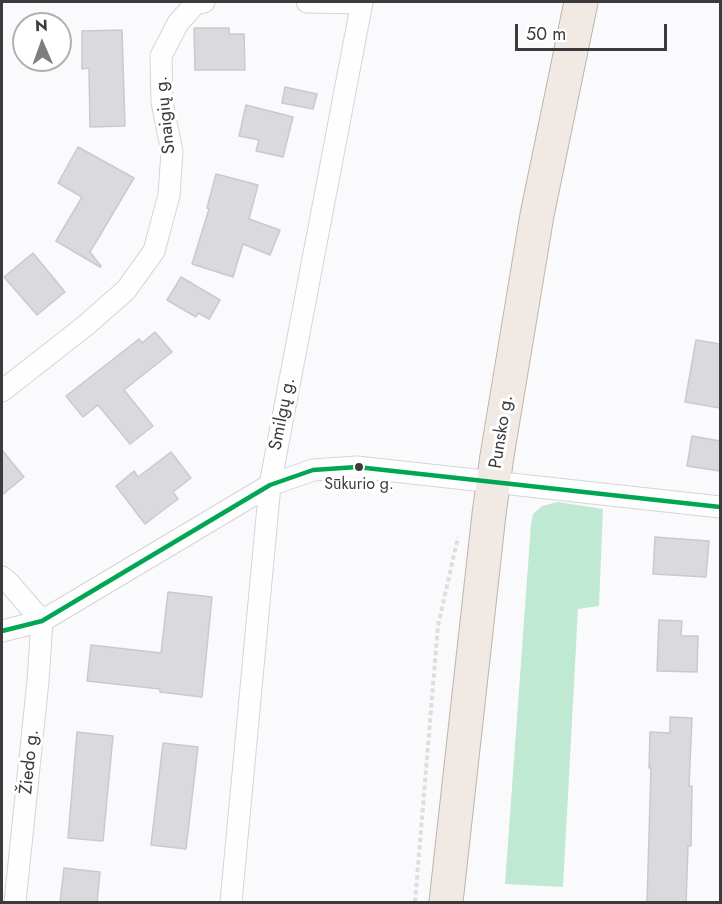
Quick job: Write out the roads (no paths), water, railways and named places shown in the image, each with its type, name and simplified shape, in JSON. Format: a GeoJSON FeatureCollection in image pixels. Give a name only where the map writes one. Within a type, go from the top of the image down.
{"type":"FeatureCollection","features":[{"type":"Feature","properties":{"kind":"main road","name":"Punsko g."},"geometry":{"type":"LineString","coordinates":[[446,903],[494,483],[537,215],[581,2]]}},
{"type":"Feature","properties":{"kind":"street","name":"Snaigių g."},"geometry":{"type":"LineString","coordinates":[[2,391],[85,326],[126,290],[154,251],[169,195],[172,152],[162,102],[161,56],[178,23],[196,3],[204,2]]}},
{"type":"Feature","properties":{"kind":"street"},"geometry":{"type":"LineString","coordinates":[[306,2],[362,2]]}},
{"type":"Feature","properties":{"kind":"street","name":"Smilgų g."},"geometry":{"type":"LineString","coordinates":[[231,903],[270,485],[362,2]]}},
{"type":"Feature","properties":{"kind":"street"},"geometry":{"type":"LineString","coordinates":[[2,631],[42,621],[270,485],[313,470],[357,467],[720,507]]}},
{"type":"Feature","properties":{"kind":"street"},"geometry":{"type":"LineString","coordinates":[[2,577],[42,621]]}},
{"type":"Feature","properties":{"kind":"street","name":"Žiedo g."},"geometry":{"type":"LineString","coordinates":[[15,903],[42,621]]}},
{"type":"Feature","properties":{"kind":"place","name":"Sūkurio g."},"geometry":{"type":"Point","coordinates":[359,467]}}]}
